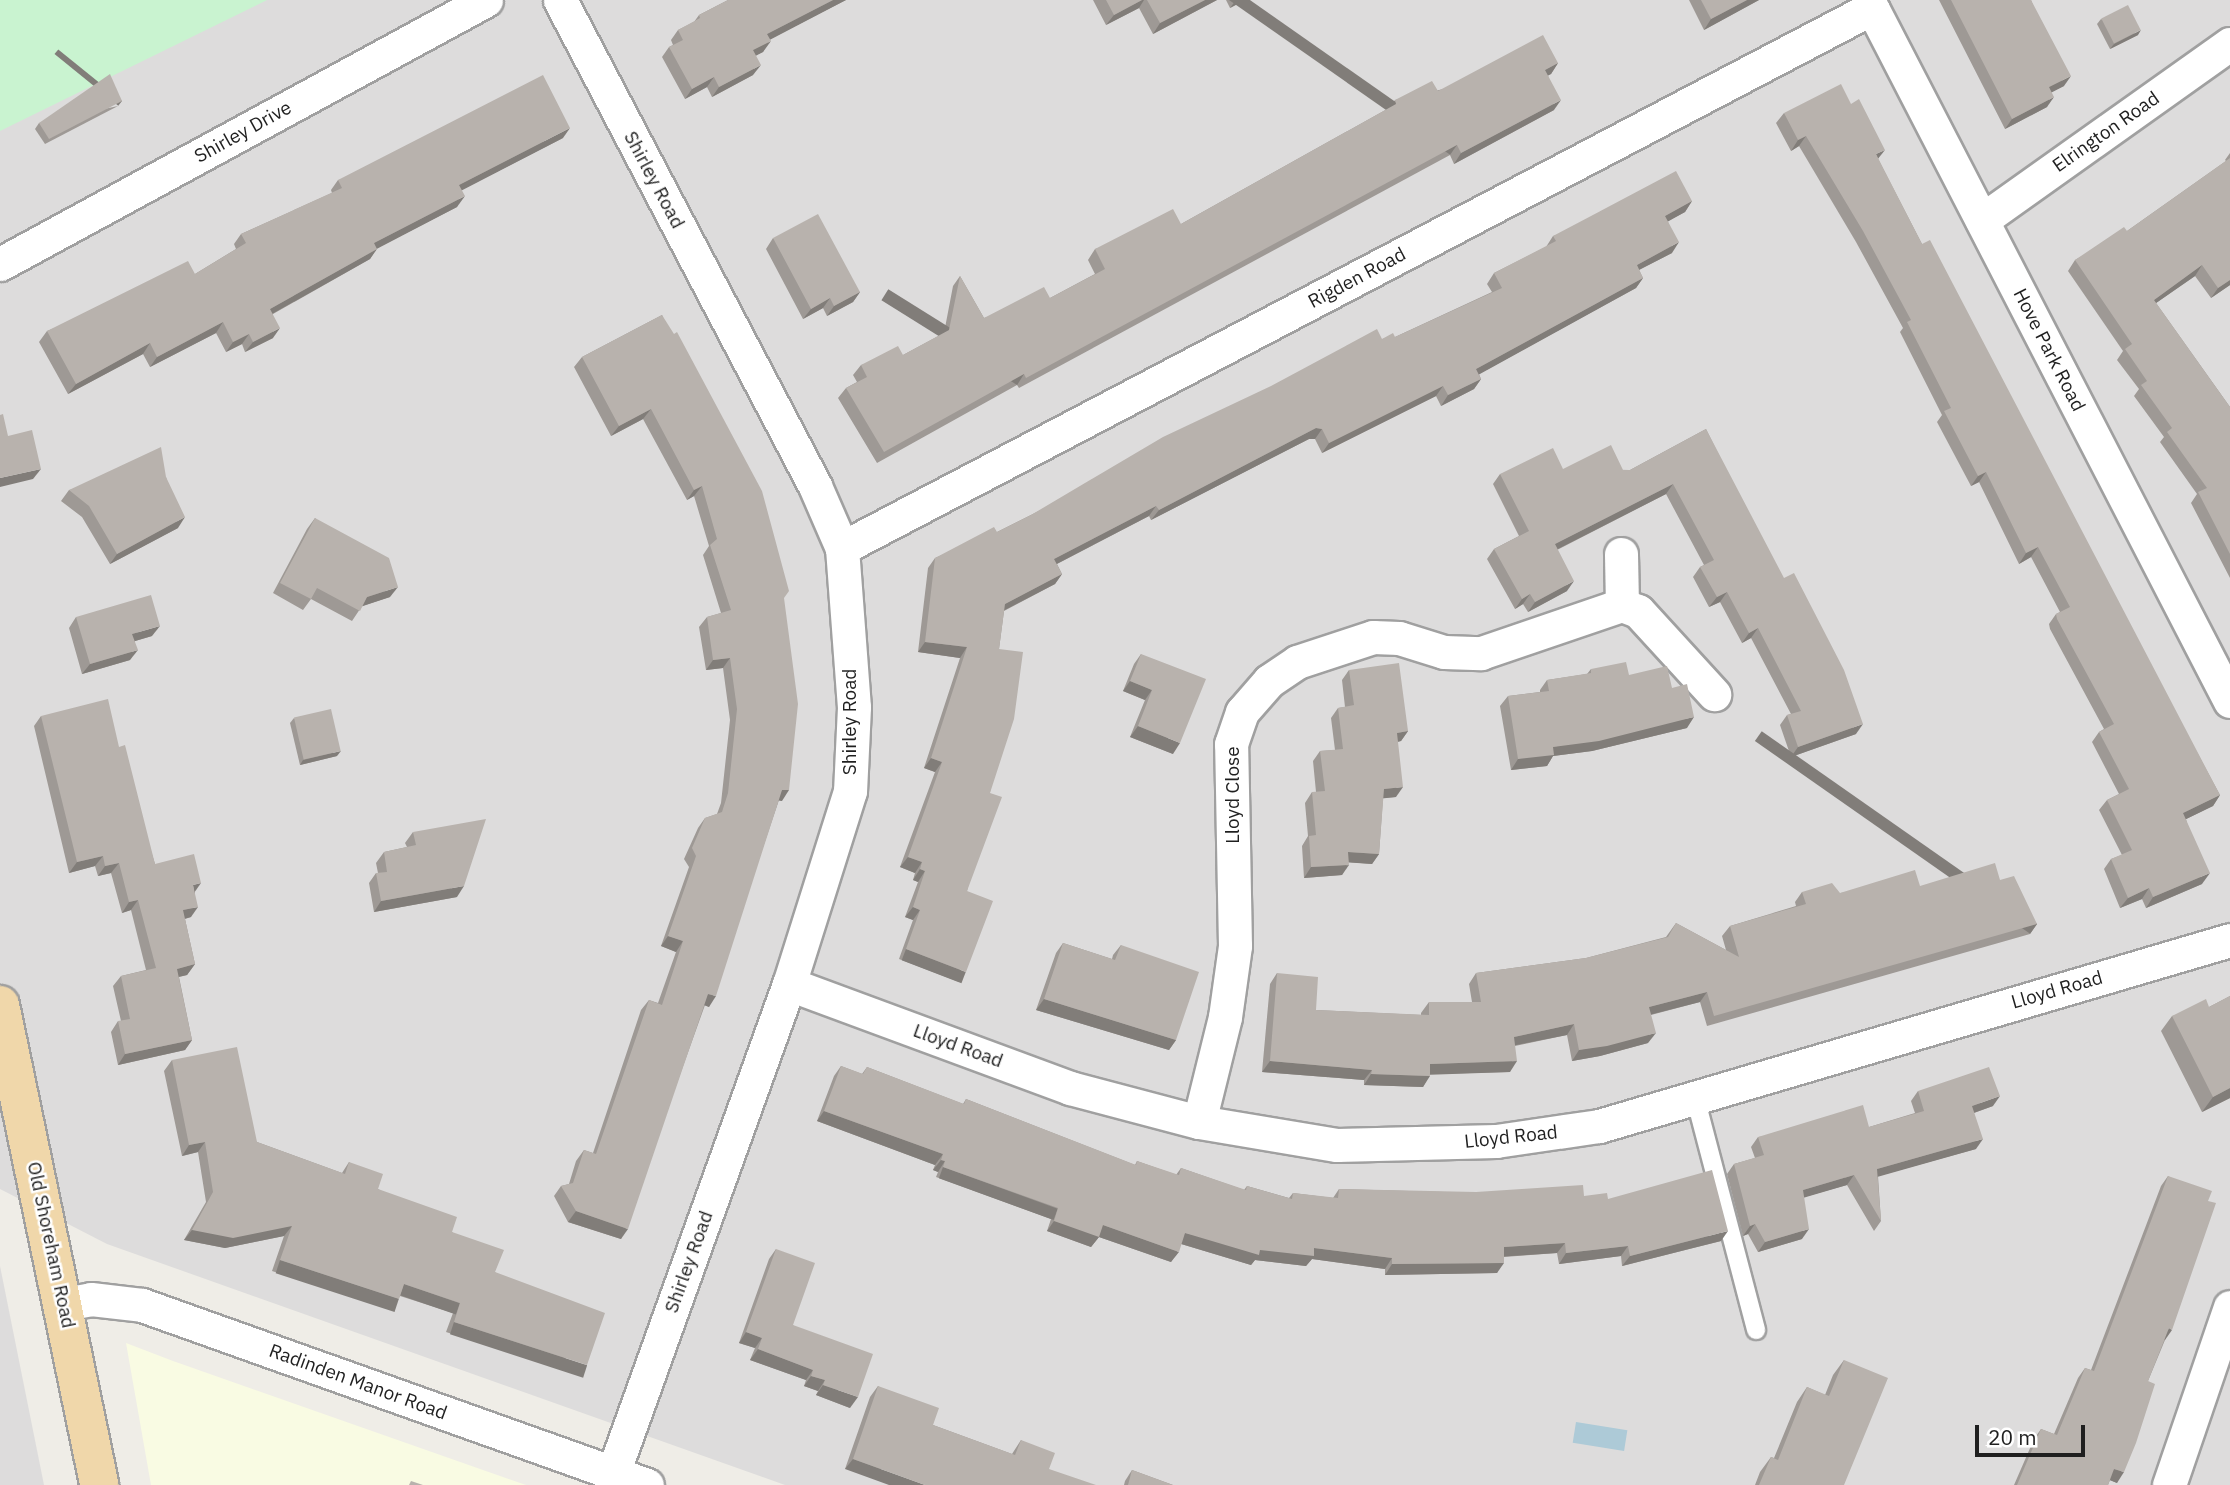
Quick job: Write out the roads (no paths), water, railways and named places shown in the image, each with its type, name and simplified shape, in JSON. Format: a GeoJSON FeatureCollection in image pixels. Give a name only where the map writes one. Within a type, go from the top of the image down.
{"type":"FeatureCollection","features":[{"type":"Feature","properties":{"kind":"main road","name":"Old Shoreham Road"},"geometry":{"type":"LineString","coordinates":[[0,1005],[64,1304],[99,1485]]}},
{"type":"Feature","properties":{"kind":"street","name":"Shirley Drive"},"geometry":{"type":"LineString","coordinates":[[0,264],[486,0]]}},
{"type":"Feature","properties":{"kind":"street","name":"Shirley Road"},"geometry":{"type":"LineString","coordinates":[[560,0],[815,486],[842,548],[853,707],[850,791],[789,984],[613,1473]]}},
{"type":"Feature","properties":{"kind":"street","name":"Rigden Road"},"geometry":{"type":"LineString","coordinates":[[842,548],[1870,4]]}},
{"type":"Feature","properties":{"kind":"street","name":"Hove Park Road"},"geometry":{"type":"LineString","coordinates":[[1870,4],[2230,701]]}},
{"type":"Feature","properties":{"kind":"street","name":"Elrington Road"},"geometry":{"type":"LineString","coordinates":[[1982,220],[2230,44]]}},
{"type":"Feature","properties":{"kind":"street"},"geometry":{"type":"LineString","coordinates":[[1621,554],[1622,605],[1638,611],[1714,694]]}},
{"type":"Feature","properties":{"kind":"street","name":"Lloyd Close"},"geometry":{"type":"LineString","coordinates":[[1199,1122],[1225,1017],[1234,946],[1231,744],[1254,694],[1297,662],[1373,637],[1399,638],[1444,652],[1481,653],[1622,605]]}},
{"type":"Feature","properties":{"kind":"street","name":"Lloyd Road"},"geometry":{"type":"LineString","coordinates":[[789,984],[1070,1087],[1199,1122],[1337,1145],[1496,1141],[1599,1126],[2230,940]]}},
{"type":"Feature","properties":{"kind":"street","name":"Radinden Manor Road"},"geometry":{"type":"LineString","coordinates":[[64,1304],[91,1298],[142,1305],[648,1485]]}},
{"type":"Feature","properties":{"kind":"street"},"geometry":{"type":"LineString","coordinates":[[2169,1485],[2230,1307]]}},
{"type":"Feature","properties":{"kind":"lane"},"geometry":{"type":"LineString","coordinates":[[1695,1097],[1756,1330]]}},
{"type":"Feature","properties":{"kind":"water"},"geometry":{"type":"Polygon","coordinates":[[[1576,1422],[1627,1430],[1624,1451],[1573,1443],[1576,1422]]]}}]}
